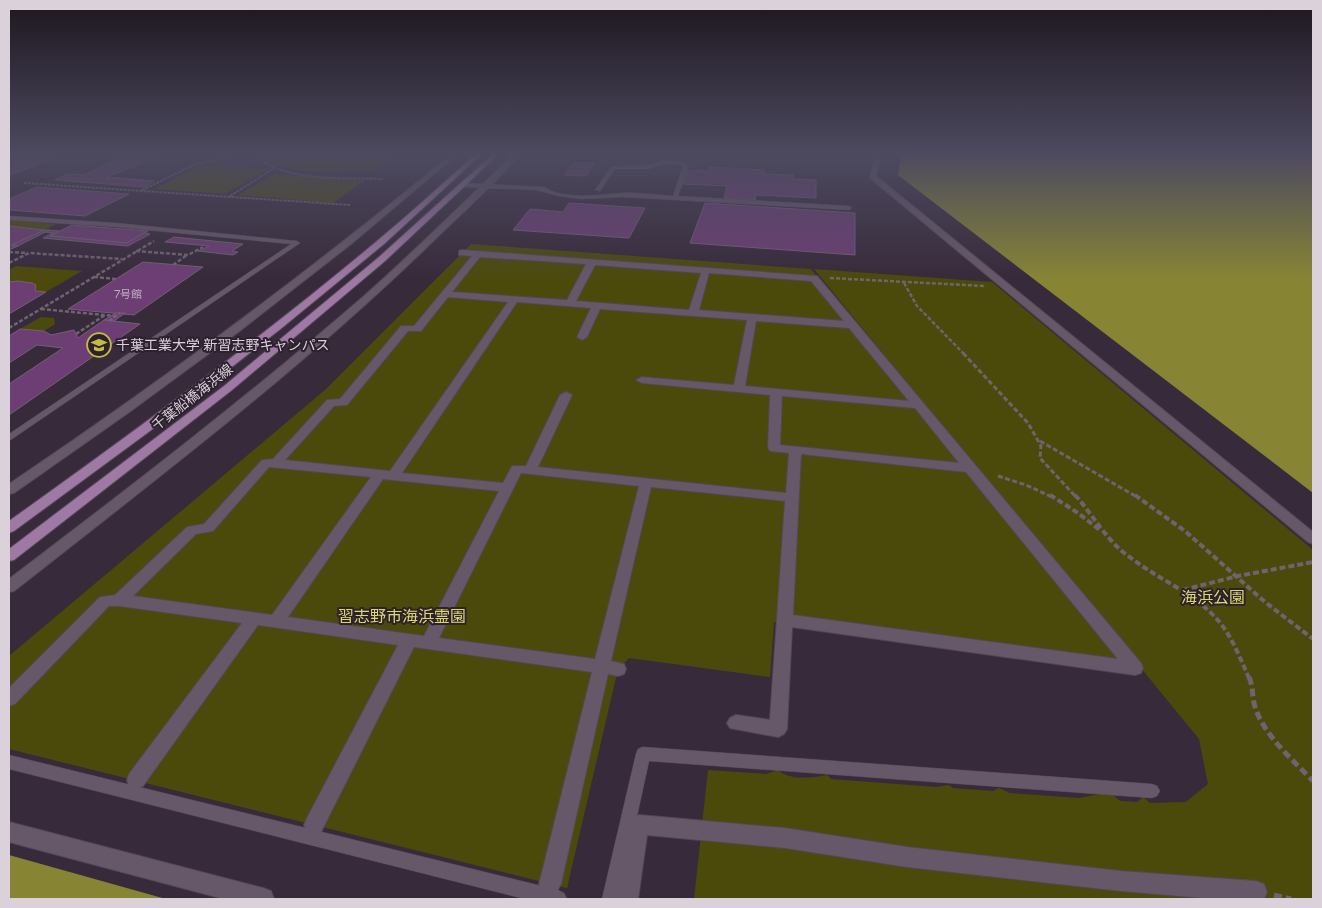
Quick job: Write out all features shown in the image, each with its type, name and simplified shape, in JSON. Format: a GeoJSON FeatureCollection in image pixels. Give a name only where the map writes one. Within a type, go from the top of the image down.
{"type":"FeatureCollection","features":[{"type":"Feature","properties":{"kind":"main road","name":"千葉船橋海浜線"},"geometry":{"type":"LineString","coordinates":[[9,528],[199,389],[368,253],[432,195]]}},
{"type":"Feature","properties":{"kind":"main road","name":"千葉船橋海浜線"},"geometry":{"type":"LineString","coordinates":[[9,556],[228,388],[382,259],[451,195]]}},
{"type":"Feature","properties":{"kind":"street"},"geometry":{"type":"LineString","coordinates":[[9,490],[65,453],[270,304],[406,195]]}},
{"type":"Feature","properties":{"kind":"street"},"geometry":{"type":"LineString","coordinates":[[9,587],[156,473],[346,316],[474,195]]}},
{"type":"Feature","properties":{"kind":"street"},"geometry":{"type":"LineString","coordinates":[[895,195],[1313,540]]}},
{"type":"Feature","properties":{"kind":"street"},"geometry":{"type":"LineString","coordinates":[[462,252],[814,278],[1135,668],[785,620]]}},
{"type":"Feature","properties":{"kind":"street"},"geometry":{"type":"LineString","coordinates":[[276,463],[331,402],[343,403],[405,328],[417,329],[478,254]]}},
{"type":"Feature","properties":{"kind":"street"},"geometry":{"type":"LineString","coordinates":[[570,303],[592,262]]}},
{"type":"Feature","properties":{"kind":"street"},"geometry":{"type":"LineString","coordinates":[[693,313],[706,270]]}},
{"type":"Feature","properties":{"kind":"street"},"geometry":{"type":"LineString","coordinates":[[445,294],[854,326]]}},
{"type":"Feature","properties":{"kind":"street"},"geometry":{"type":"LineString","coordinates":[[276,622],[387,475],[514,299]]}},
{"type":"Feature","properties":{"kind":"street"},"geometry":{"type":"LineString","coordinates":[[582,337],[597,305]]}},
{"type":"Feature","properties":{"kind":"street"},"geometry":{"type":"LineString","coordinates":[[739,388],[752,318]]}},
{"type":"Feature","properties":{"kind":"street"},"geometry":{"type":"LineString","coordinates":[[642,380],[918,405]]}},
{"type":"Feature","properties":{"kind":"street"},"geometry":{"type":"LineString","coordinates":[[776,392],[774,448],[970,468]]}},
{"type":"Feature","properties":{"kind":"street"},"geometry":{"type":"LineString","coordinates":[[530,470],[566,395]]}},
{"type":"Feature","properties":{"kind":"street"},"geometry":{"type":"LineString","coordinates":[[736,723],[778,729],[795,450]]}},
{"type":"Feature","properties":{"kind":"street"},"geometry":{"type":"LineString","coordinates":[[120,600],[192,530],[208,528],[266,463],[507,488]]}},
{"type":"Feature","properties":{"kind":"street"},"geometry":{"type":"LineString","coordinates":[[428,643],[517,469],[793,498]]}},
{"type":"Feature","properties":{"kind":"street"},"geometry":{"type":"LineString","coordinates":[[550,884],[610,668],[646,482]]}},
{"type":"Feature","properties":{"kind":"street"},"geometry":{"type":"LineString","coordinates":[[9,699],[105,601],[120,600],[610,668]]}},
{"type":"Feature","properties":{"kind":"street"},"geometry":{"type":"LineString","coordinates":[[136,780],[254,619]]}},
{"type":"Feature","properties":{"kind":"street"},"geometry":{"type":"LineString","coordinates":[[314,824],[409,640]]}},
{"type":"Feature","properties":{"kind":"street"},"geometry":{"type":"LineString","coordinates":[[627,899],[639,826],[785,838],[907,857],[1121,881],[1256,892]]}},
{"type":"Feature","properties":{"kind":"street"},"geometry":{"type":"LineString","coordinates":[[9,832],[263,899]]}},
{"type":"Feature","properties":{"kind":"lane"},"geometry":{"type":"LineString","coordinates":[[579,195],[609,197],[620,195]]}},
{"type":"Feature","properties":{"kind":"lane"},"geometry":{"type":"LineString","coordinates":[[630,195],[849,208]]}},
{"type":"Feature","properties":{"kind":"lane"},"geometry":{"type":"LineString","coordinates":[[9,218],[172,231],[297,244],[9,438]]}},
{"type":"Feature","properties":{"kind":"lane"},"geometry":{"type":"LineString","coordinates":[[610,899],[642,754],[1152,791]]}},
{"type":"Feature","properties":{"kind":"lane"},"geometry":{"type":"LineString","coordinates":[[9,762],[558,899]]}},
{"type":"Feature","properties":{"kind":"path"},"geometry":{"type":"LineString","coordinates":[[205,195],[350,205]]}},
{"type":"Feature","properties":{"kind":"path"},"geometry":{"type":"LineString","coordinates":[[9,328],[122,259],[172,231]]}},
{"type":"Feature","properties":{"kind":"path"},"geometry":{"type":"LineString","coordinates":[[173,264],[201,247],[209,246]]}},
{"type":"Feature","properties":{"kind":"path"},"geometry":{"type":"LineString","coordinates":[[136,251],[188,255]]}},
{"type":"Feature","properties":{"kind":"path"},"geometry":{"type":"LineString","coordinates":[[9,252],[122,259]]}},
{"type":"Feature","properties":{"kind":"path"},"geometry":{"type":"LineString","coordinates":[[9,263],[29,253]]}},
{"type":"Feature","properties":{"kind":"path"},"geometry":{"type":"LineString","coordinates":[[94,276],[116,279]]}},
{"type":"Feature","properties":{"kind":"path"},"geometry":{"type":"LineString","coordinates":[[833,286],[827,278],[1007,287]]}},
{"type":"Feature","properties":{"kind":"path"},"geometry":{"type":"LineString","coordinates":[[904,283],[917,306],[1000,391],[1028,423],[1039,440],[1041,446],[1040,458],[1091,513],[1106,536]]}},
{"type":"Feature","properties":{"kind":"path"},"geometry":{"type":"LineString","coordinates":[[40,309],[115,316]]}},
{"type":"Feature","properties":{"kind":"path"},"geometry":{"type":"LineString","coordinates":[[109,321],[120,313]]}},
{"type":"Feature","properties":{"kind":"path"},"geometry":{"type":"LineString","coordinates":[[76,334],[105,315]]}},
{"type":"Feature","properties":{"kind":"path"},"geometry":{"type":"LineString","coordinates":[[1039,440],[1109,479],[1172,520],[1238,576],[1266,603],[1292,621],[1313,639]]}},
{"type":"Feature","properties":{"kind":"path"},"geometry":{"type":"LineString","coordinates":[[990,474],[1045,493],[1086,517],[1130,558],[1182,590],[1216,618],[1234,646],[1254,686],[1254,704],[1271,737],[1313,781]]}},
{"type":"Feature","properties":{"kind":"path"},"geometry":{"type":"LineString","coordinates":[[1182,590],[1238,576],[1313,562]]}},
{"type":"Feature","properties":{"kind":"green space"},"geometry":{"type":"Polygon","coordinates":[[[242,195],[344,195],[333,203],[242,195]]]}},
{"type":"Feature","properties":{"kind":"green space"},"geometry":{"type":"Polygon","coordinates":[[[9,220],[56,224],[44,230],[9,226],[9,220]]]}},
{"type":"Feature","properties":{"kind":"green space","name":"習志野市海浜霊園"},"geometry":{"type":"Polygon","coordinates":[[[471,244],[811,269],[1141,672],[774,622],[770,677],[629,658],[618,669],[567,888],[9,749],[9,656],[325,390],[471,244]]]}},
{"type":"Feature","properties":{"kind":"green space"},"geometry":{"type":"Polygon","coordinates":[[[16,266],[82,271],[46,292],[35,291],[36,285],[25,282],[9,282],[9,270],[16,266]]]}},
{"type":"Feature","properties":{"kind":"green space","name":"海浜公園"},"geometry":{"type":"Polygon","coordinates":[[[814,269],[992,282],[1313,550],[1313,899],[694,899],[708,770],[766,774],[778,770],[795,777],[808,778],[827,775],[831,779],[936,787],[949,785],[953,788],[993,791],[999,788],[1010,793],[1079,798],[1110,792],[1120,801],[1137,802],[1143,797],[1150,803],[1186,802],[1208,784],[1199,739],[814,269]]]}},
{"type":"Feature","properties":{"kind":"green space"},"geometry":{"type":"Polygon","coordinates":[[[41,317],[54,318],[55,324],[44,331],[20,329],[41,317]]]}},
{"type":"Feature","properties":{"kind":"shaded area"},"geometry":{"type":"Polygon","coordinates":[[[925,195],[1313,195],[1313,493],[925,195]]]}},
{"type":"Feature","properties":{"kind":"shaded area"},"geometry":{"type":"Polygon","coordinates":[[[9,855],[166,899],[9,899],[9,855]]]}},
{"type":"Feature","properties":{"kind":"building"},"geometry":{"type":"Polygon","coordinates":[[[17,195],[126,195],[85,216],[9,210],[9,199],[17,195]]]}},
{"type":"Feature","properties":{"kind":"building"},"geometry":{"type":"Polygon","coordinates":[[[725,195],[756,195],[755,200],[724,198],[725,195]]]}},
{"type":"Feature","properties":{"kind":"building"},"geometry":{"type":"Polygon","coordinates":[[[763,195],[816,195],[816,198],[763,195]]]}},
{"type":"Feature","properties":{"kind":"building"},"geometry":{"type":"Polygon","coordinates":[[[569,203],[645,208],[629,238],[513,230],[530,209],[563,212],[569,203]]]}},
{"type":"Feature","properties":{"kind":"building"},"geometry":{"type":"Polygon","coordinates":[[[705,203],[855,213],[855,255],[690,243],[705,203]]]}},
{"type":"Feature","properties":{"kind":"building"},"geometry":{"type":"Polygon","coordinates":[[[72,225],[148,231],[127,243],[50,236],[72,225]]]}},
{"type":"Feature","properties":{"kind":"building"},"geometry":{"type":"Polygon","coordinates":[[[9,226],[44,230],[12,245],[18,246],[9,250],[9,226]]]}},
{"type":"Feature","properties":{"kind":"building"},"geometry":{"type":"Polygon","coordinates":[[[44,230],[49,230],[18,246],[12,245],[44,230]]]}},
{"type":"Feature","properties":{"kind":"building"},"geometry":{"type":"Polygon","coordinates":[[[49,230],[59,231],[50,236],[127,243],[144,233],[150,234],[128,246],[43,238],[53,233],[45,232],[49,230]]]}},
{"type":"Feature","properties":{"kind":"building"},"geometry":{"type":"Polygon","coordinates":[[[174,237],[243,244],[232,251],[238,252],[233,255],[198,251],[209,246],[165,242],[174,237]]]}},
{"type":"Feature","properties":{"kind":"building"},"geometry":{"type":"Polygon","coordinates":[[[143,262],[203,267],[134,315],[68,309],[143,262]]]}},
{"type":"Feature","properties":{"kind":"building"},"geometry":{"type":"Polygon","coordinates":[[[9,282],[32,283],[36,285],[35,291],[46,292],[9,314],[9,282]]]}},
{"type":"Feature","properties":{"kind":"building"},"geometry":{"type":"Polygon","coordinates":[[[116,313],[125,313],[114,321],[104,320],[116,313]]]}},
{"type":"Feature","properties":{"kind":"building"},"geometry":{"type":"Polygon","coordinates":[[[104,320],[140,324],[9,415],[9,384],[63,348],[37,345],[9,363],[9,336],[20,329],[44,331],[51,335],[74,330],[78,338],[104,320]]]}},
{"type":"Feature","properties":{"kind":"place","name":"千葉工業大学 新習志野キャンパス"},"geometry":{"type":"Point","coordinates":[99,345]}}]}
